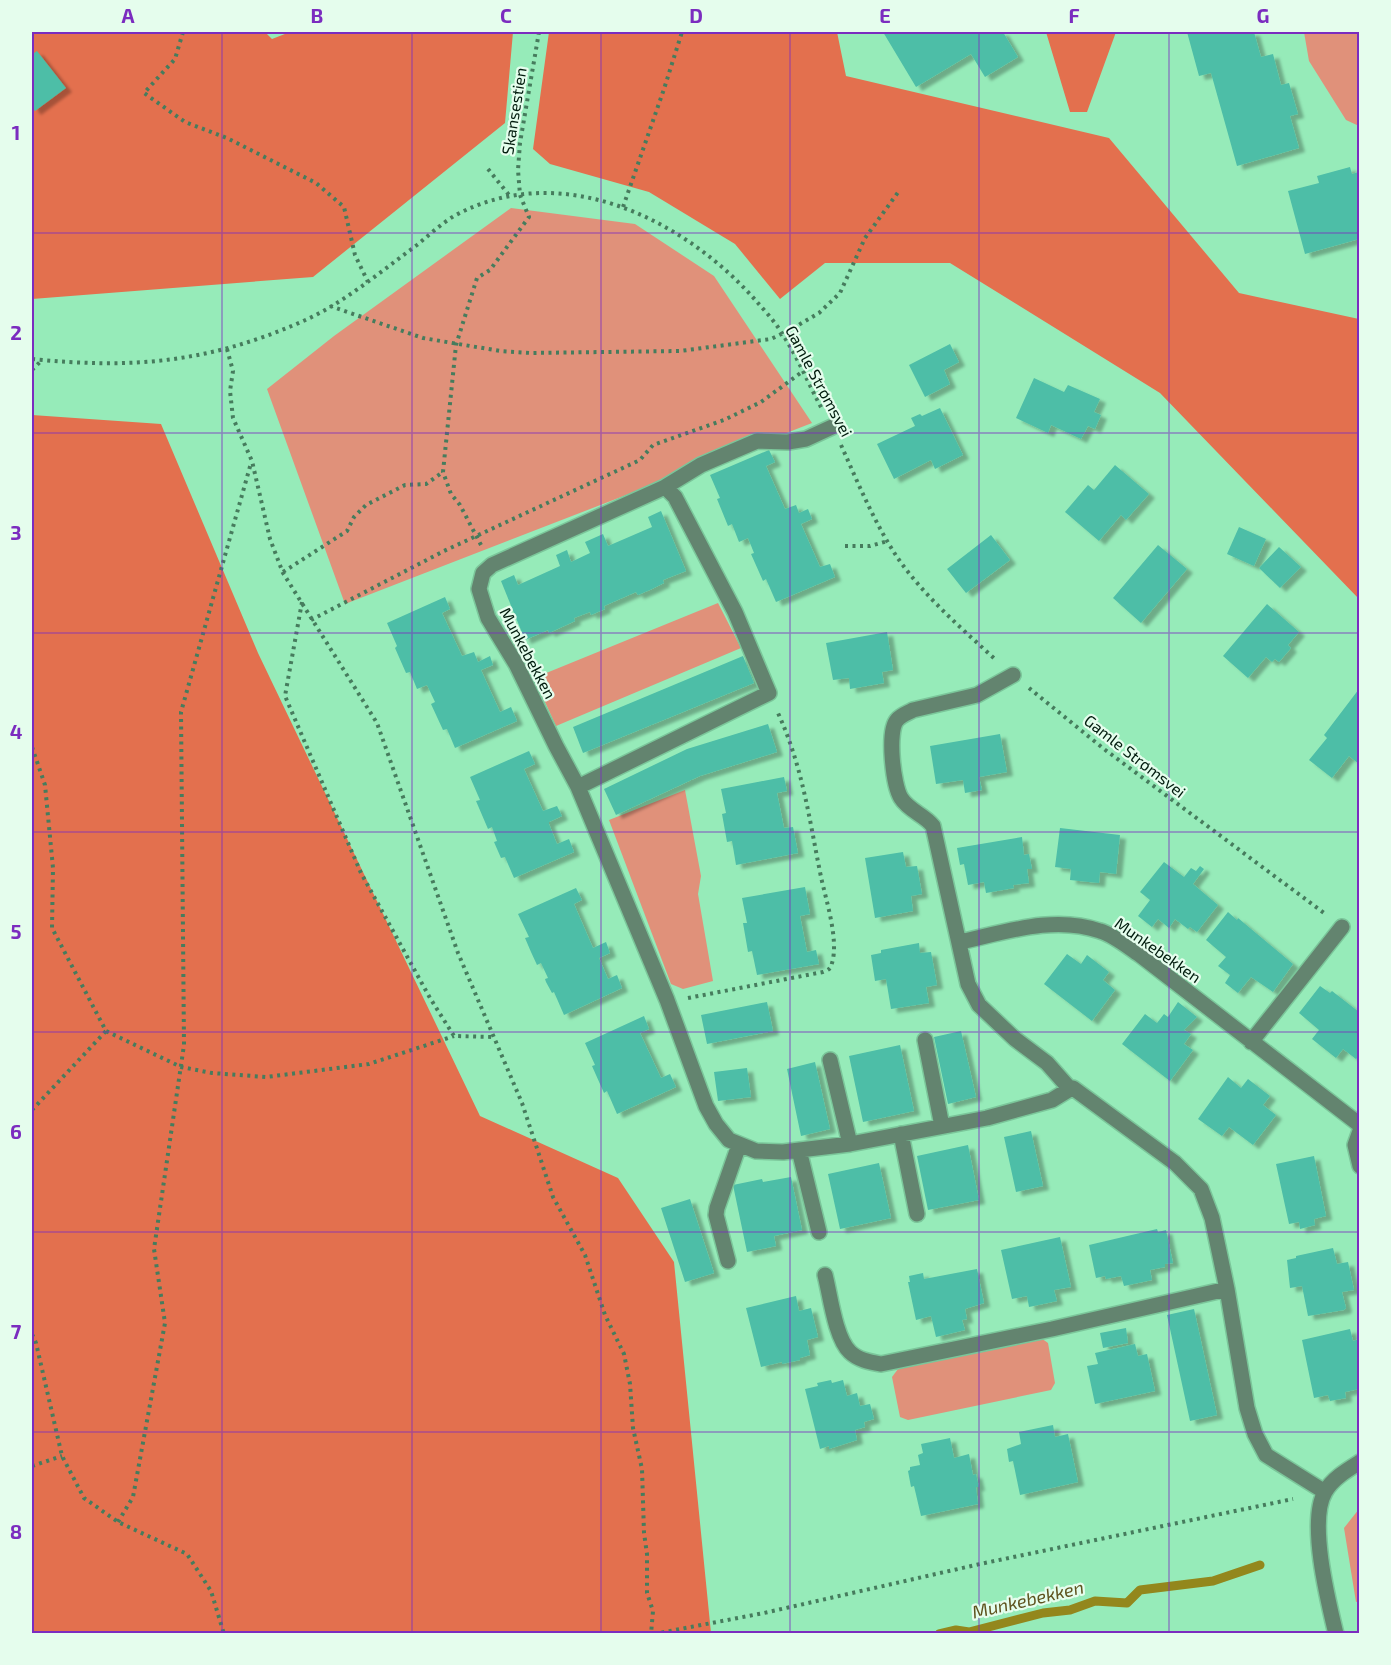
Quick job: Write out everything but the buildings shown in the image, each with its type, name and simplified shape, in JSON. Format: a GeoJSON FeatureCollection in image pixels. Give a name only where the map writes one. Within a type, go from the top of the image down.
{"type":"FeatureCollection","features":[{"type":"Feature","properties":{"kind":"street"},"geometry":{"type":"LineString","coordinates":[[492,565],[664,487],[701,465],[757,441],[788,442],[806,439],[832,428]]}},
{"type":"Feature","properties":{"kind":"street"},"geometry":{"type":"LineString","coordinates":[[578,787],[769,693],[735,612],[675,498],[664,487]]}},
{"type":"Feature","properties":{"kind":"street","name":"Munkebekken"},"geometry":{"type":"LineString","coordinates":[[492,565],[483,573],[479,589],[488,618],[516,664],[578,787],[667,1000],[706,1106],[716,1125],[729,1140],[756,1151],[799,1150],[849,1144],[987,1118],[1052,1100],[1070,1089]]}},
{"type":"Feature","properties":{"kind":"street"},"geometry":{"type":"LineString","coordinates":[[1013,675],[977,695],[913,710],[897,720],[891,736],[894,771],[901,798],[911,808],[927,818],[933,826],[968,984],[980,1005],[1015,1039],[1047,1063],[1070,1089],[1073,1088],[1175,1163],[1201,1189],[1212,1218],[1227,1289],[1247,1408],[1255,1434],[1266,1455],[1324,1492]]}},
{"type":"Feature","properties":{"kind":"street","name":"Munkebekken"},"geometry":{"type":"LineString","coordinates":[[960,942],[1027,927],[1065,923],[1102,931],[1140,955],[1359,1125]]}},
{"type":"Feature","properties":{"kind":"street"},"geometry":{"type":"LineString","coordinates":[[1251,1042],[1342,927]]}},
{"type":"Feature","properties":{"kind":"street"},"geometry":{"type":"LineString","coordinates":[[925,1040],[942,1126]]}},
{"type":"Feature","properties":{"kind":"street"},"geometry":{"type":"LineString","coordinates":[[830,1060],[849,1144]]}},
{"type":"Feature","properties":{"kind":"street"},"geometry":{"type":"LineString","coordinates":[[1359,1131],[1355,1145],[1359,1166]]}},
{"type":"Feature","properties":{"kind":"street"},"geometry":{"type":"LineString","coordinates":[[901,1134],[917,1214]]}},
{"type":"Feature","properties":{"kind":"street"},"geometry":{"type":"LineString","coordinates":[[728,1261],[716,1215],[739,1145]]}},
{"type":"Feature","properties":{"kind":"street"},"geometry":{"type":"LineString","coordinates":[[799,1150],[819,1232]]}},
{"type":"Feature","properties":{"kind":"street"},"geometry":{"type":"LineString","coordinates":[[825,1275],[841,1338],[849,1352],[864,1360],[881,1364],[1052,1329],[1227,1289]]}},
{"type":"Feature","properties":{"kind":"street"},"geometry":{"type":"LineString","coordinates":[[1336,1634],[1323,1570],[1318,1527],[1319,1510],[1324,1492],[1343,1473],[1359,1462]]}},
{"type":"Feature","properties":{"kind":"path"},"geometry":{"type":"LineString","coordinates":[[183,32],[175,59],[144,93],[185,122],[227,138],[316,183],[344,207],[355,255],[368,282]]}},
{"type":"Feature","properties":{"kind":"path","name":"Skansestien"},"geometry":{"type":"LineString","coordinates":[[456,345],[477,278],[490,270],[529,217],[520,195],[518,170],[520,143],[539,32]]}},
{"type":"Feature","properties":{"kind":"path"},"geometry":{"type":"LineString","coordinates":[[623,207],[682,32]]}},
{"type":"Feature","properties":{"kind":"path"},"geometry":{"type":"LineString","coordinates":[[489,169],[510,196]]}},
{"type":"Feature","properties":{"kind":"path"},"geometry":{"type":"LineString","coordinates":[[330,306],[423,338],[456,345],[531,353],[680,351],[771,339],[819,313],[840,293],[866,238],[899,191]]}},
{"type":"Feature","properties":{"kind":"path","name":"Gamle Strømsvei"},"geometry":{"type":"LineString","coordinates":[[32,359],[109,364],[154,362],[227,349],[303,321],[330,306],[368,282],[453,217],[496,198],[545,192],[557,193],[592,198],[643,215],[674,231],[714,259],[742,284],[783,334],[832,428],[877,523],[897,557],[961,628],[1013,675],[1104,749],[1342,927]]}},
{"type":"Feature","properties":{"kind":"path"},"geometry":{"type":"LineString","coordinates":[[456,345],[443,472],[451,494],[460,505],[492,565]]}},
{"type":"Feature","properties":{"kind":"path"},"geometry":{"type":"LineString","coordinates":[[227,349],[233,371],[230,391],[233,418],[252,461],[270,539],[283,573],[376,723],[458,953],[522,1103],[553,1197],[585,1255],[605,1315],[624,1354],[630,1384],[633,1428],[642,1469],[647,1593],[653,1611],[653,1634],[764,1613],[992,1561],[1324,1492]]}},
{"type":"Feature","properties":{"kind":"path"},"geometry":{"type":"LineString","coordinates":[[32,370],[42,360]]}},
{"type":"Feature","properties":{"kind":"path"},"geometry":{"type":"LineString","coordinates":[[311,620],[476,536],[640,460],[653,445],[724,420],[760,402],[802,372]]}},
{"type":"Feature","properties":{"kind":"path"},"geometry":{"type":"LineString","coordinates":[[118,1522],[133,1497],[165,1323],[154,1249],[184,1046],[181,712],[252,461]]}},
{"type":"Feature","properties":{"kind":"path"},"geometry":{"type":"LineString","coordinates":[[283,573],[347,531],[354,517],[366,505],[405,484],[426,484],[443,472]]}},
{"type":"Feature","properties":{"kind":"path"},"geometry":{"type":"LineString","coordinates":[[844,546],[870,546],[888,541]]}},
{"type":"Feature","properties":{"kind":"path"},"geometry":{"type":"LineString","coordinates":[[302,602],[285,696],[361,873],[430,998],[454,1036]]}},
{"type":"Feature","properties":{"kind":"path"},"geometry":{"type":"LineString","coordinates":[[667,1000],[690,998],[823,972],[830,969],[832,963],[833,944],[829,916],[805,793],[791,741],[769,693]]}},
{"type":"Feature","properties":{"kind":"path"},"geometry":{"type":"LineString","coordinates":[[32,747],[45,785],[53,868],[52,928],[106,1031],[181,1067],[212,1073],[266,1077],[369,1064],[454,1036],[493,1037]]}},
{"type":"Feature","properties":{"kind":"path"},"geometry":{"type":"LineString","coordinates":[[32,1110],[106,1031]]}},
{"type":"Feature","properties":{"kind":"path"},"geometry":{"type":"LineString","coordinates":[[32,1334],[62,1456],[84,1498],[118,1522],[186,1554],[211,1591],[224,1634]]}},
{"type":"Feature","properties":{"kind":"path"},"geometry":{"type":"LineString","coordinates":[[32,1466],[62,1456]]}},
{"type":"Feature","properties":{"kind":"shaded area"},"geometry":{"type":"Polygon","coordinates":[[[32,32],[265,32],[272,39],[290,32],[513,32],[505,123],[313,277],[32,299],[32,32]]]}},
{"type":"Feature","properties":{"kind":"shaded area"},"geometry":{"type":"Polygon","coordinates":[[[549,32],[837,32],[846,76],[1109,138],[1239,293],[1359,319],[1359,599],[1160,393],[950,263],[825,263],[780,299],[735,244],[649,192],[550,164],[533,149],[549,32]]]}},
{"type":"Feature","properties":{"kind":"shaded area"},"geometry":{"type":"Polygon","coordinates":[[[1046,32],[1116,32],[1087,112],[1070,112],[1046,32]]]}},
{"type":"Feature","properties":{"kind":"shaded area"},"geometry":{"type":"Polygon","coordinates":[[[1304,32],[1359,32],[1359,126],[1346,120],[1309,61],[1304,32]]]}},
{"type":"Feature","properties":{"kind":"shaded area"},"geometry":{"type":"Polygon","coordinates":[[[511,208],[635,224],[714,276],[812,423],[345,604],[267,389],[334,336],[511,208]]]}},
{"type":"Feature","properties":{"kind":"shaded area"},"geometry":{"type":"Polygon","coordinates":[[[32,415],[161,424],[258,653],[480,1116],[618,1178],[674,1262],[711,1633],[32,1633],[32,415]]]}},
{"type":"Feature","properties":{"kind":"shaded area"},"geometry":{"type":"Polygon","coordinates":[[[718,603],[741,648],[556,726],[534,678],[718,603]]]}},
{"type":"Feature","properties":{"kind":"shaded area"},"geometry":{"type":"Polygon","coordinates":[[[685,790],[701,876],[698,894],[713,981],[683,989],[671,984],[609,820],[685,790]]]}},
{"type":"Feature","properties":{"kind":"shaded area"},"geometry":{"type":"Polygon","coordinates":[[[1041,1338],[1048,1343],[1055,1383],[1051,1390],[908,1420],[900,1417],[892,1377],[898,1369],[1041,1338]]]}},
{"type":"Feature","properties":{"kind":"shaded area"},"geometry":{"type":"Polygon","coordinates":[[[1359,1509],[1360,1601],[1356,1602],[1344,1528],[1359,1509]]]}},
{"type":"Feature","properties":{"kind":"waterway","name":"Munkebekken"},"geometry":{"type":"LineString","coordinates":[[939,1634],[956,1630],[969,1632],[1043,1613],[1070,1610],[1095,1601],[1127,1603],[1140,1590],[1213,1581],[1260,1565]]}}]}
